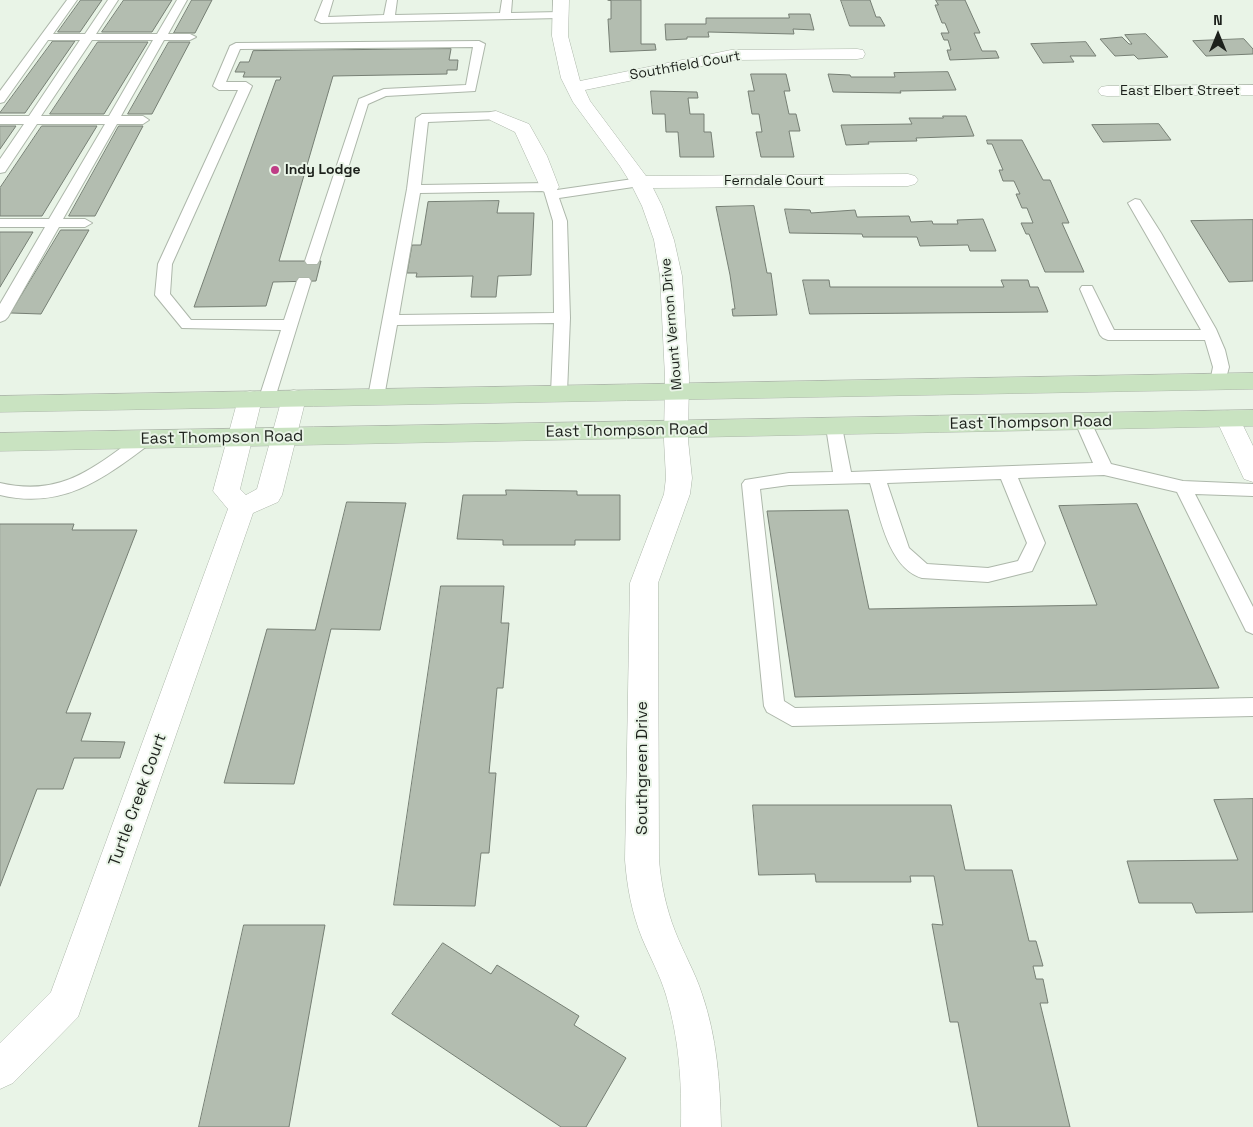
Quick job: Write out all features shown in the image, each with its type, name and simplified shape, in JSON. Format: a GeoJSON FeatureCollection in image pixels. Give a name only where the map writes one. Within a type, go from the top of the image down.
{"type":"FeatureCollection","features":[{"type":"Feature","properties":{"kind":"main road","name":"East Thompson Road"},"geometry":{"type":"LineString","coordinates":[[0,442],[284,437],[677,409],[1253,381]]}},
{"type":"Feature","properties":{"kind":"main road"},"geometry":{"type":"LineString","coordinates":[[1218,382],[1228,419]]}},
{"type":"Feature","properties":{"kind":"main road","name":"East Thompson Road"},"geometry":{"type":"LineString","coordinates":[[0,404],[559,393],[834,427],[1253,418]]}},
{"type":"Feature","properties":{"kind":"street","name":"Mount Vernon Drive"},"geometry":{"type":"LineString","coordinates":[[561,8],[562,49],[575,87],[592,116],[629,164],[640,182],[657,220],[668,262],[677,409]]}},
{"type":"Feature","properties":{"kind":"street","name":"Southfield Court"},"geometry":{"type":"LineString","coordinates":[[575,87],[731,55],[857,54]]}},
{"type":"Feature","properties":{"kind":"street","name":"East Elbert Street"},"geometry":{"type":"LineString","coordinates":[[1107,91],[1253,90]]}},
{"type":"Feature","properties":{"kind":"street"},"geometry":{"type":"LineString","coordinates":[[496,116],[522,128],[537,156],[550,191]]}},
{"type":"Feature","properties":{"kind":"street","name":"Ferndale Court"},"geometry":{"type":"LineString","coordinates":[[640,182],[908,180]]}},
{"type":"Feature","properties":{"kind":"street"},"geometry":{"type":"LineString","coordinates":[[258,399],[239,438],[226,491],[242,507],[269,495],[294,398]]}},
{"type":"Feature","properties":{"kind":"street","name":"Southgreen Drive"},"geometry":{"type":"LineString","coordinates":[[677,409],[679,478],[677,494],[644,583],[642,860],[650,909],[660,938],[682,988],[691,1016],[700,1069],[701,1127]]}},
{"type":"Feature","properties":{"kind":"street"},"geometry":{"type":"LineString","coordinates":[[1228,419],[1253,473]]}},
{"type":"Feature","properties":{"kind":"street","name":"Turtle Creek Court"},"geometry":{"type":"LineString","coordinates":[[0,1070],[65,1004],[242,507]]}},
{"type":"Feature","properties":{"kind":"lane"},"geometry":{"type":"LineString","coordinates":[[0,99],[72,0]]}},
{"type":"Feature","properties":{"kind":"lane"},"geometry":{"type":"LineString","coordinates":[[0,169],[113,0]]}},
{"type":"Feature","properties":{"kind":"lane"},"geometry":{"type":"LineString","coordinates":[[0,317],[182,0]]}},
{"type":"Feature","properties":{"kind":"lane"},"geometry":{"type":"LineString","coordinates":[[328,0],[321,20],[505,16],[561,8]]}},
{"type":"Feature","properties":{"kind":"lane"},"geometry":{"type":"LineString","coordinates":[[389,18],[392,0]]}},
{"type":"Feature","properties":{"kind":"lane"},"geometry":{"type":"LineString","coordinates":[[505,16],[507,0]]}},
{"type":"Feature","properties":{"kind":"lane"},"geometry":{"type":"LineString","coordinates":[[45,37],[190,37]]}},
{"type":"Feature","properties":{"kind":"lane"},"geometry":{"type":"LineString","coordinates":[[291,325],[187,325],[162,296],[166,264],[246,86],[219,86],[236,46],[479,44],[471,88],[384,93],[362,102],[312,261]]}},
{"type":"Feature","properties":{"kind":"lane"},"geometry":{"type":"LineString","coordinates":[[376,397],[414,189],[422,118],[496,116]]}},
{"type":"Feature","properties":{"kind":"lane"},"geometry":{"type":"LineString","coordinates":[[0,120],[142,120]]}},
{"type":"Feature","properties":{"kind":"lane"},"geometry":{"type":"LineString","coordinates":[[414,189],[550,191],[640,182]]}},
{"type":"Feature","properties":{"kind":"lane"},"geometry":{"type":"LineString","coordinates":[[550,191],[560,221],[562,318],[559,393]]}},
{"type":"Feature","properties":{"kind":"lane"},"geometry":{"type":"LineString","coordinates":[[1135,203],[1154,233],[1217,350],[1221,367],[1218,382]]}},
{"type":"Feature","properties":{"kind":"lane"},"geometry":{"type":"LineString","coordinates":[[0,223],[85,223]]}},
{"type":"Feature","properties":{"kind":"lane"},"geometry":{"type":"LineString","coordinates":[[258,399],[291,325],[304,281]]}},
{"type":"Feature","properties":{"kind":"lane"},"geometry":{"type":"LineString","coordinates":[[1087,289],[1108,335],[1210,335]]}},
{"type":"Feature","properties":{"kind":"lane"},"geometry":{"type":"LineString","coordinates":[[390,320],[562,318]]}},
{"type":"Feature","properties":{"kind":"lane"},"geometry":{"type":"LineString","coordinates":[[1083,422],[1104,469]]}},
{"type":"Feature","properties":{"kind":"lane"},"geometry":{"type":"LineString","coordinates":[[834,427],[843,478]]}},
{"type":"Feature","properties":{"kind":"lane"},"geometry":{"type":"LineString","coordinates":[[0,489],[26,494],[56,492],[71,487],[101,470],[145,439]]}},
{"type":"Feature","properties":{"kind":"lane"},"geometry":{"type":"LineString","coordinates":[[1253,490],[1183,487],[1104,469],[789,479],[751,484],[774,706],[792,717],[1253,707]]}},
{"type":"Feature","properties":{"kind":"lane"},"geometry":{"type":"LineString","coordinates":[[876,476],[901,551],[922,571],[988,575],[1025,566],[1036,543],[1007,472]]}},
{"type":"Feature","properties":{"kind":"lane"},"geometry":{"type":"LineString","coordinates":[[1183,487],[1253,626]]}},
{"type":"Feature","properties":{"kind":"building"},"geometry":{"type":"Polygon","coordinates":[[[81,0],[102,0],[80,32],[58,32],[81,0]]]}},
{"type":"Feature","properties":{"kind":"building"},"geometry":{"type":"Polygon","coordinates":[[[124,0],[172,0],[152,32],[102,32],[124,0]]]}},
{"type":"Feature","properties":{"kind":"building"},"geometry":{"type":"Polygon","coordinates":[[[192,0],[212,0],[195,33],[174,33],[192,0]]]}},
{"type":"Feature","properties":{"kind":"building"},"geometry":{"type":"Polygon","coordinates":[[[608,0],[641,0],[641,44],[655,44],[656,50],[610,52],[608,19],[611,19],[611,1],[608,0]]]}},
{"type":"Feature","properties":{"kind":"building"},"geometry":{"type":"Polygon","coordinates":[[[841,0],[870,0],[876,17],[880,17],[885,26],[850,26],[841,0]]]}},
{"type":"Feature","properties":{"kind":"building"},"geometry":{"type":"Polygon","coordinates":[[[936,0],[965,0],[980,33],[974,33],[982,51],[996,51],[999,58],[950,60],[947,50],[951,50],[948,40],[944,40],[941,33],[949,33],[945,23],[942,23],[935,5],[938,5],[936,0]]]}},
{"type":"Feature","properties":{"kind":"building"},"geometry":{"type":"Polygon","coordinates":[[[789,14],[810,14],[814,30],[793,29],[794,34],[708,32],[709,37],[687,37],[687,39],[666,40],[665,24],[706,24],[706,18],[789,18],[789,14]]]}},
{"type":"Feature","properties":{"kind":"building"},"geometry":{"type":"Polygon","coordinates":[[[1146,34],[1168,57],[1138,59],[1134,55],[1115,56],[1100,39],[1122,37],[1129,44],[1132,44],[1125,35],[1146,34]]]}},
{"type":"Feature","properties":{"kind":"building"},"geometry":{"type":"Polygon","coordinates":[[[1244,39],[1253,49],[1253,54],[1206,56],[1193,41],[1244,39]]]}},
{"type":"Feature","properties":{"kind":"building"},"geometry":{"type":"Polygon","coordinates":[[[53,41],[75,41],[25,113],[0,113],[53,41]]]}},
{"type":"Feature","properties":{"kind":"building"},"geometry":{"type":"Polygon","coordinates":[[[98,42],[148,42],[104,114],[50,114],[98,42]]]}},
{"type":"Feature","properties":{"kind":"building"},"geometry":{"type":"Polygon","coordinates":[[[169,42],[190,42],[152,114],[128,114],[169,42]]]}},
{"type":"Feature","properties":{"kind":"building"},"geometry":{"type":"Polygon","coordinates":[[[1086,42],[1096,56],[1070,56],[1074,62],[1043,63],[1031,44],[1086,42]]]}},
{"type":"Feature","properties":{"kind":"building","name":"Indy Lodge"},"geometry":{"type":"Polygon","coordinates":[[[451,49],[449,60],[458,60],[457,70],[447,70],[447,74],[333,76],[279,261],[321,261],[316,281],[273,282],[266,306],[194,307],[276,80],[280,80],[281,77],[243,77],[245,72],[235,72],[240,62],[249,62],[253,51],[451,49]]]}},
{"type":"Feature","properties":{"kind":"building"},"geometry":{"type":"Polygon","coordinates":[[[948,72],[956,90],[900,91],[901,93],[833,92],[828,74],[850,75],[851,77],[895,77],[894,73],[948,72]]]}},
{"type":"Feature","properties":{"kind":"building"},"geometry":{"type":"Polygon","coordinates":[[[751,74],[786,74],[790,91],[784,91],[789,114],[796,114],[800,131],[789,131],[794,157],[761,157],[756,132],[762,132],[759,114],[752,114],[748,91],[754,91],[751,74]]]}},
{"type":"Feature","properties":{"kind":"building"},"geometry":{"type":"Polygon","coordinates":[[[651,91],[697,92],[698,98],[688,98],[690,114],[704,114],[704,132],[711,132],[714,157],[680,157],[678,132],[666,132],[665,114],[653,114],[651,91]]]}},
{"type":"Feature","properties":{"kind":"building"},"geometry":{"type":"Polygon","coordinates":[[[943,116],[966,116],[974,136],[916,138],[917,141],[868,142],[869,144],[846,145],[841,125],[912,124],[909,118],[943,118],[943,116]]]}},
{"type":"Feature","properties":{"kind":"building"},"geometry":{"type":"Polygon","coordinates":[[[1159,124],[1171,140],[1103,142],[1092,125],[1159,124]]]}},
{"type":"Feature","properties":{"kind":"building"},"geometry":{"type":"Polygon","coordinates":[[[0,126],[16,126],[0,149],[0,126]]]}},
{"type":"Feature","properties":{"kind":"building"},"geometry":{"type":"Polygon","coordinates":[[[42,126],[97,126],[42,216],[0,216],[0,188],[42,126]]]}},
{"type":"Feature","properties":{"kind":"building"},"geometry":{"type":"Polygon","coordinates":[[[119,126],[143,126],[95,216],[69,216],[119,126]]]}},
{"type":"Feature","properties":{"kind":"building"},"geometry":{"type":"Polygon","coordinates":[[[987,140],[1022,140],[1043,180],[1050,180],[1069,223],[1062,223],[1084,272],[1045,272],[1029,234],[1026,234],[1021,223],[1033,223],[1027,208],[1022,208],[1016,194],[1020,194],[1014,181],[1003,181],[999,170],[1003,170],[992,144],[988,144],[987,140]]]}},
{"type":"Feature","properties":{"kind":"building"},"geometry":{"type":"Polygon","coordinates":[[[499,201],[497,213],[534,213],[531,275],[498,276],[496,297],[471,297],[473,276],[416,277],[417,273],[407,273],[412,245],[421,245],[428,202],[499,201]]]}},
{"type":"Feature","properties":{"kind":"building"},"geometry":{"type":"Polygon","coordinates":[[[754,206],[767,273],[771,273],[777,315],[733,316],[732,309],[735,309],[730,275],[716,207],[754,206]]]}},
{"type":"Feature","properties":{"kind":"building"},"geometry":{"type":"Polygon","coordinates":[[[785,209],[810,210],[811,213],[855,210],[857,217],[909,216],[911,222],[932,221],[933,224],[958,224],[957,220],[983,219],[996,251],[970,251],[968,245],[920,246],[917,237],[863,237],[862,234],[790,233],[785,209]]]}},
{"type":"Feature","properties":{"kind":"building"},"geometry":{"type":"Polygon","coordinates":[[[1253,220],[1253,281],[1229,282],[1191,221],[1253,220]]]}},
{"type":"Feature","properties":{"kind":"building"},"geometry":{"type":"Polygon","coordinates":[[[61,230],[89,230],[41,314],[11,313],[61,230]]]}},
{"type":"Feature","properties":{"kind":"building"},"geometry":{"type":"Polygon","coordinates":[[[0,232],[33,232],[0,287],[0,232]]]}},
{"type":"Feature","properties":{"kind":"building"},"geometry":{"type":"Polygon","coordinates":[[[803,280],[829,280],[830,287],[1004,287],[1001,280],[1028,280],[1030,287],[1038,287],[1048,312],[810,314],[803,280]]]}},
{"type":"Feature","properties":{"kind":"building"},"geometry":{"type":"Polygon","coordinates":[[[506,490],[577,491],[577,495],[620,495],[620,540],[575,540],[575,545],[503,545],[503,540],[457,539],[463,495],[506,495],[506,490]]]}},
{"type":"Feature","properties":{"kind":"building"},"geometry":{"type":"Polygon","coordinates":[[[347,502],[406,503],[380,630],[331,629],[294,784],[224,783],[267,629],[315,630],[347,502]]]}},
{"type":"Feature","properties":{"kind":"building"},"geometry":{"type":"Polygon","coordinates":[[[1137,504],[1219,688],[795,697],[767,511],[848,510],[869,609],[1097,605],[1059,506],[1137,504]]]}},
{"type":"Feature","properties":{"kind":"building"},"geometry":{"type":"Polygon","coordinates":[[[0,524],[74,524],[72,530],[137,530],[66,713],[91,713],[81,741],[125,742],[120,758],[74,758],[63,789],[37,789],[0,886],[0,524]]]}},
{"type":"Feature","properties":{"kind":"building"},"geometry":{"type":"Polygon","coordinates":[[[441,586],[504,586],[501,623],[509,623],[503,688],[497,688],[489,773],[496,773],[489,853],[481,853],[475,906],[394,905],[441,586]]]}},
{"type":"Feature","properties":{"kind":"building"},"geometry":{"type":"Polygon","coordinates":[[[1253,799],[1253,912],[1196,913],[1192,903],[1139,903],[1127,861],[1238,860],[1214,800],[1253,799]]]}},
{"type":"Feature","properties":{"kind":"building"},"geometry":{"type":"Polygon","coordinates":[[[753,805],[951,805],[965,870],[1012,870],[1029,941],[1036,941],[1043,966],[1033,966],[1036,979],[1043,979],[1048,1003],[1040,1003],[1070,1127],[978,1127],[958,1022],[950,1022],[932,924],[943,925],[934,876],[910,876],[911,882],[816,882],[815,874],[759,875],[753,805]]]}},
{"type":"Feature","properties":{"kind":"building"},"geometry":{"type":"Polygon","coordinates":[[[244,925],[325,925],[289,1127],[199,1127],[244,925]]]}},
{"type":"Feature","properties":{"kind":"building"},"geometry":{"type":"Polygon","coordinates":[[[443,943],[491,974],[497,965],[579,1016],[574,1025],[626,1058],[586,1127],[561,1127],[392,1014],[443,943]]]}},
{"type":"Feature","properties":{"kind":"place","name":"Indy Lodge"},"geometry":{"type":"Point","coordinates":[275,170]}}]}
